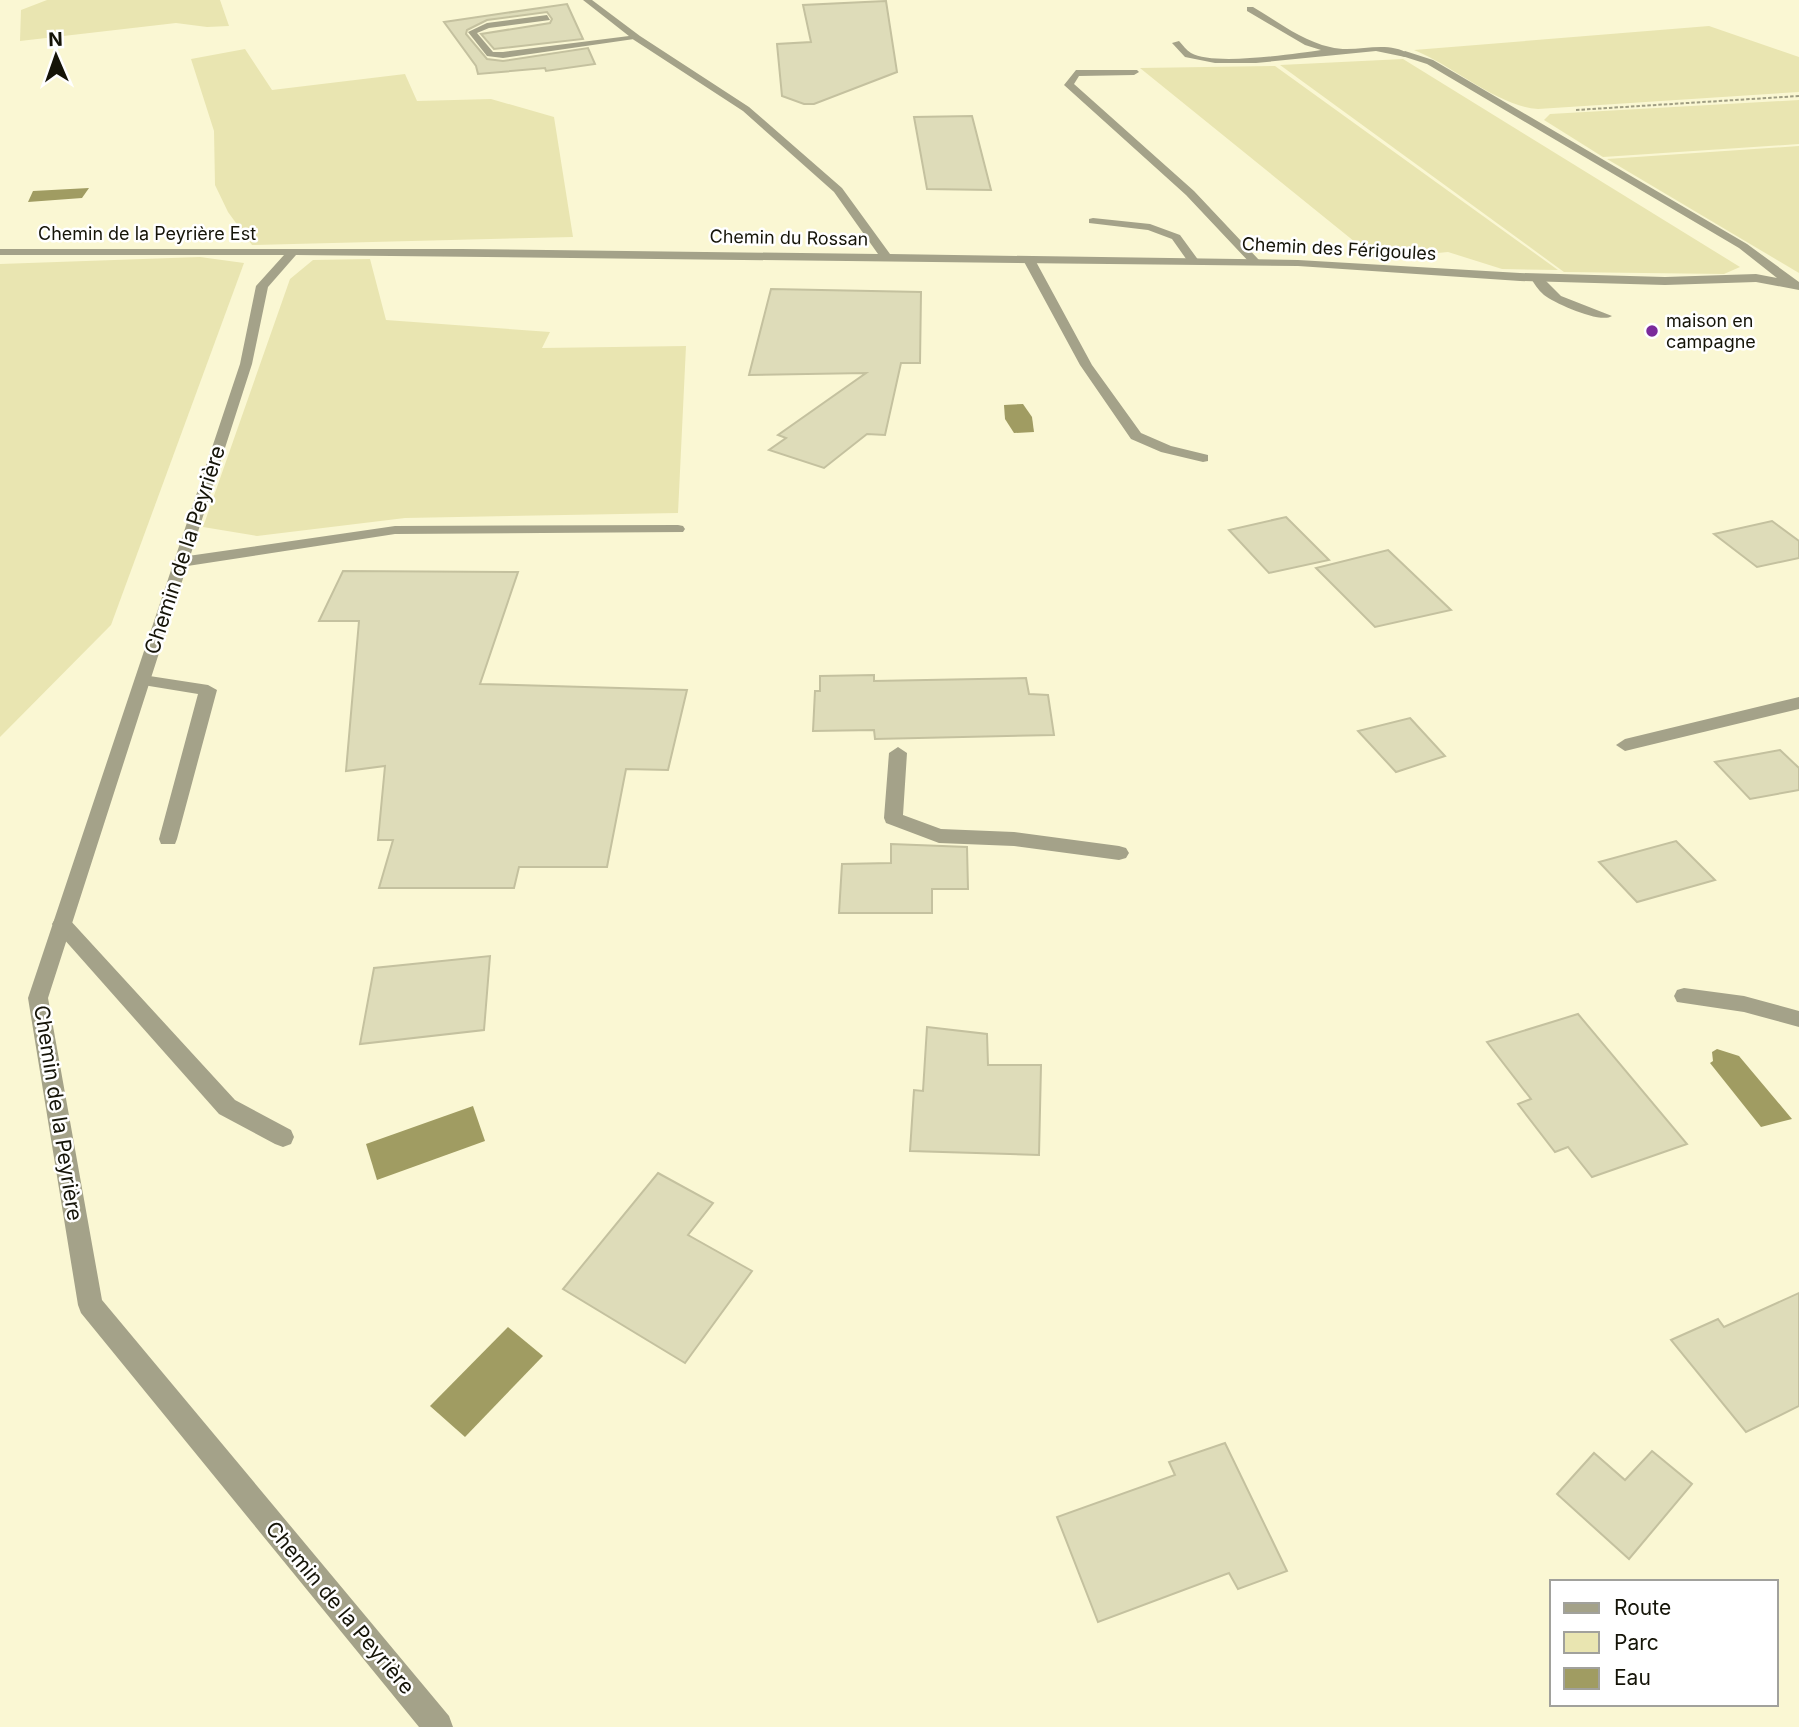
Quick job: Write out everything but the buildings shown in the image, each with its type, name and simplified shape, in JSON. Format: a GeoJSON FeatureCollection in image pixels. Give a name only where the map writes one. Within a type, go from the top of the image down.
{"type":"FeatureCollection","features":[{"type":"Feature","properties":{"kind":"street","name":"Chemin du Rossan"},"geometry":{"type":"LineString","coordinates":[[587,0],[637,38],[756,118],[838,190],[886,257]]}},
{"type":"Feature","properties":{"kind":"street"},"geometry":{"type":"LineString","coordinates":[[1250,9],[1308,43],[1332,51]]}},
{"type":"Feature","properties":{"kind":"street"},"geometry":{"type":"LineString","coordinates":[[547,18],[488,26],[472,32],[490,54],[503,55],[637,38]]}},
{"type":"Feature","properties":{"kind":"street","name":"Chemin des Férigoules"},"geometry":{"type":"LineString","coordinates":[[1176,43],[1189,56],[1218,60],[1262,59],[1376,48],[1430,62],[1743,246],[1794,284]]}},
{"type":"Feature","properties":{"kind":"street"},"geometry":{"type":"LineString","coordinates":[[1134,72],[1076,73],[1069,85],[1190,193],[1255,262]]}},
{"type":"Feature","properties":{"kind":"street"},"geometry":{"type":"LineString","coordinates":[[1093,221],[1150,227],[1176,237],[1193,261]]}},
{"type":"Feature","properties":{"kind":"street","name":"Chemin du Rossan"},"geometry":{"type":"LineString","coordinates":[[294,251],[886,257]]}},
{"type":"Feature","properties":{"kind":"street","name":"Chemin de la Peyrière Est"},"geometry":{"type":"LineString","coordinates":[[0,252],[294,251]]}},
{"type":"Feature","properties":{"kind":"street","name":"Chemin de la Peyrière"},"geometry":{"type":"LineString","coordinates":[[294,251],[262,286],[246,364],[38,998],[90,1305],[438,1727]]}},
{"type":"Feature","properties":{"kind":"street","name":"Chemin des Férigoules"},"geometry":{"type":"LineString","coordinates":[[886,257],[1255,262],[1536,277],[1665,281],[1756,278],[1794,284]]}},
{"type":"Feature","properties":{"kind":"street"},"geometry":{"type":"LineString","coordinates":[[1028,258],[1086,365],[1136,436],[1166,449],[1203,458]]}},
{"type":"Feature","properties":{"kind":"street"},"geometry":{"type":"LineString","coordinates":[[1536,277],[1543,290],[1559,299],[1606,316]]}},
{"type":"Feature","properties":{"kind":"street"},"geometry":{"type":"LineString","coordinates":[[181,562],[395,530],[678,529]]}},
{"type":"Feature","properties":{"kind":"street"},"geometry":{"type":"LineString","coordinates":[[143,680],[208,690],[168,839]]}},
{"type":"Feature","properties":{"kind":"street"},"geometry":{"type":"LineString","coordinates":[[1625,745],[1799,703]]}},
{"type":"Feature","properties":{"kind":"street"},"geometry":{"type":"LineString","coordinates":[[898,753],[893,818],[939,836],[1014,839],[1119,853]]}},
{"type":"Feature","properties":{"kind":"street"},"geometry":{"type":"LineString","coordinates":[[62,923],[227,1107],[283,1137]]}},
{"type":"Feature","properties":{"kind":"street"},"geometry":{"type":"LineString","coordinates":[[1684,996],[1744,1004],[1799,1019]]}},
{"type":"Feature","properties":{"kind":"path"},"geometry":{"type":"LineString","coordinates":[[1517,113],[1799,96]]}},
{"type":"Feature","properties":{"kind":"green space"},"geometry":{"type":"Polygon","coordinates":[[[47,0],[220,0],[229,26],[207,27],[176,23],[20,41],[21,10],[47,0]]]}},
{"type":"Feature","properties":{"kind":"green space"},"geometry":{"type":"Polygon","coordinates":[[[1709,26],[1799,57],[1799,92],[1538,109],[1507,101],[1414,50],[1709,26]]]}},
{"type":"Feature","properties":{"kind":"green space"},"geometry":{"type":"Polygon","coordinates":[[[245,49],[272,90],[405,74],[417,101],[491,99],[554,117],[573,237],[252,245],[228,212],[215,185],[214,131],[191,59],[245,49]]]}},
{"type":"Feature","properties":{"kind":"green space"},"geometry":{"type":"Polygon","coordinates":[[[1403,59],[1740,267],[1724,274],[1564,272],[1280,65],[1403,59]]]}},
{"type":"Feature","properties":{"kind":"green space"},"geometry":{"type":"Polygon","coordinates":[[[1275,66],[1558,270],[1502,269],[1448,252],[1376,259],[1140,68],[1275,66]]]}},
{"type":"Feature","properties":{"kind":"green space"},"geometry":{"type":"Polygon","coordinates":[[[1799,100],[1799,144],[1603,157],[1544,120],[1550,114],[1799,100]]]}},
{"type":"Feature","properties":{"kind":"green space"},"geometry":{"type":"Polygon","coordinates":[[[1799,146],[1799,273],[1607,159],[1799,146]]]}},
{"type":"Feature","properties":{"kind":"green space"},"geometry":{"type":"Polygon","coordinates":[[[200,257],[244,263],[111,625],[0,737],[0,264],[200,257]]]}},
{"type":"Feature","properties":{"kind":"green space"},"geometry":{"type":"Polygon","coordinates":[[[370,259],[386,320],[550,332],[542,348],[686,346],[678,513],[405,518],[257,536],[203,527],[290,279],[313,260],[370,259]]]}},
{"type":"Feature","properties":{"kind":"water"},"geometry":{"type":"Polygon","coordinates":[[[89,188],[82,198],[28,202],[33,191],[89,188]]]}},
{"type":"Feature","properties":{"kind":"water"},"geometry":{"type":"Polygon","coordinates":[[[1023,404],[1032,417],[1034,432],[1014,433],[1005,419],[1004,405],[1023,404]]]}},
{"type":"Feature","properties":{"kind":"water"},"geometry":{"type":"Polygon","coordinates":[[[1717,1049],[1739,1056],[1792,1119],[1761,1127],[1710,1063],[1713,1061],[1712,1052],[1717,1049]]]}},
{"type":"Feature","properties":{"kind":"water"},"geometry":{"type":"Polygon","coordinates":[[[473,1106],[485,1141],[377,1180],[366,1144],[473,1106]]]}},
{"type":"Feature","properties":{"kind":"water"},"geometry":{"type":"Polygon","coordinates":[[[508,1327],[543,1356],[465,1437],[430,1406],[508,1327]]]}},
{"type":"Feature","properties":{"kind":"place","name":"maison en campagne"},"geometry":{"type":"Point","coordinates":[1652,331]}}]}
